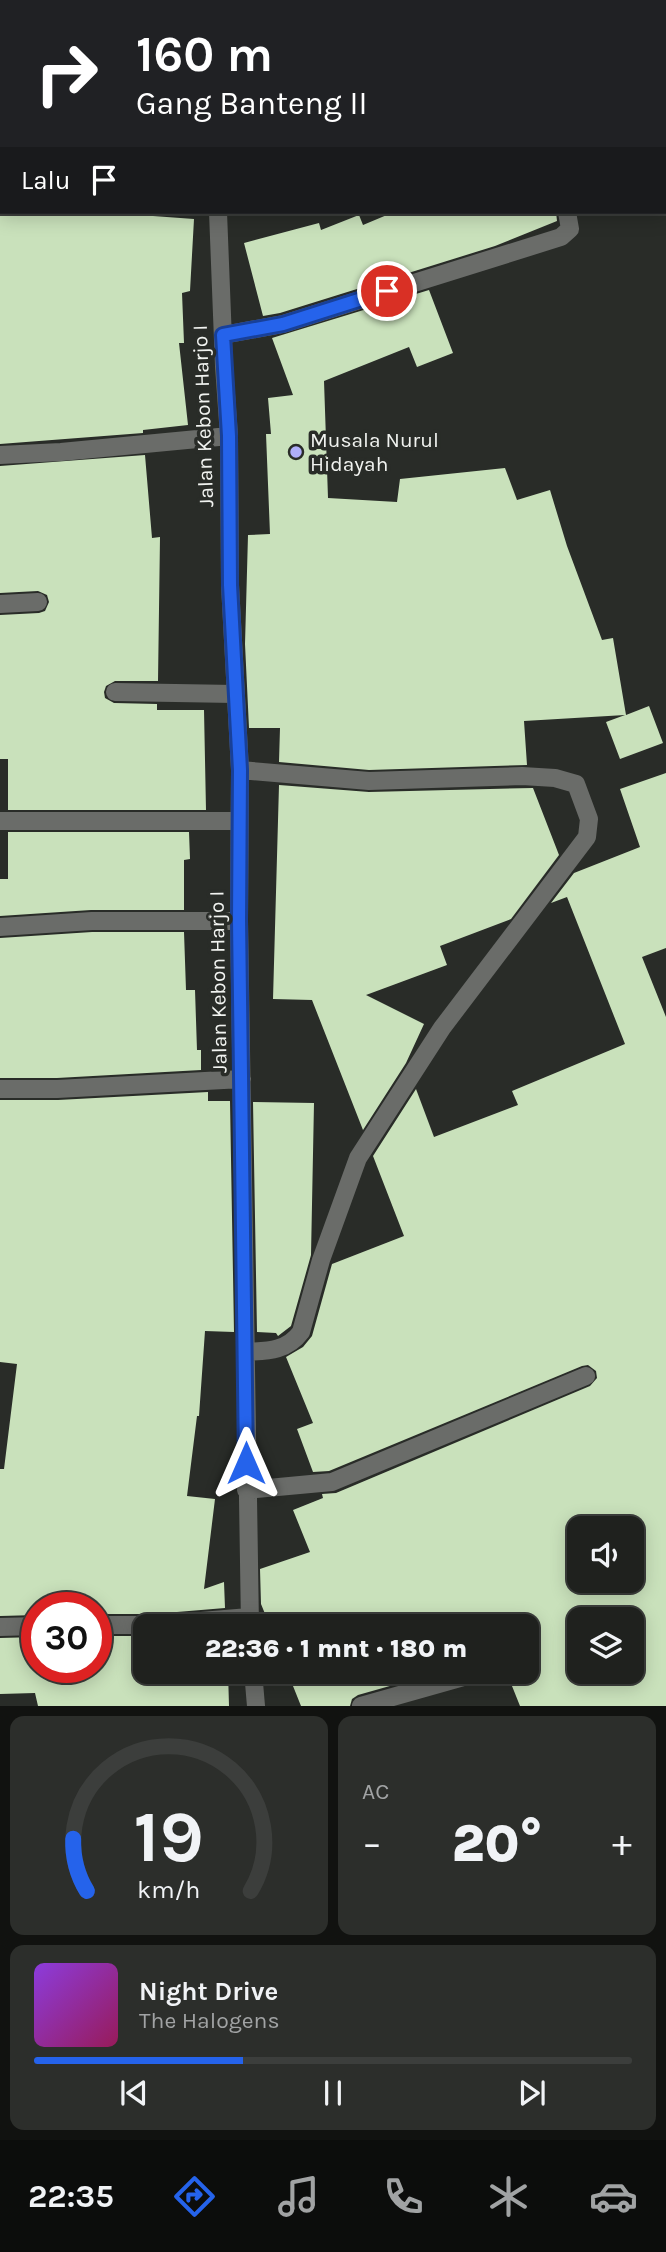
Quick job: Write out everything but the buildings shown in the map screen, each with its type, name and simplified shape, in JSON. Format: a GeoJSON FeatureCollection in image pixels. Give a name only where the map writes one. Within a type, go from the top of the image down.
{"type":"FeatureCollection","features":[{"type":"Feature","properties":{"kind":"street","name":"Jalan Kebon Harjo I"},"geometry":{"type":"LineString","coordinates":[[218,214],[229,436],[230,585],[240,770],[239,920],[249,1614]]}},
{"type":"Feature","properties":{"kind":"street"},"geometry":{"type":"LineString","coordinates":[[223,335],[283,324],[561,237],[570,229],[567,214]]}},
{"type":"Feature","properties":{"kind":"street"},"geometry":{"type":"LineString","coordinates":[[0,455],[229,436]]}},
{"type":"Feature","properties":{"kind":"street"},"geometry":{"type":"LineString","coordinates":[[0,604],[38,603]]}},
{"type":"Feature","properties":{"kind":"street"},"geometry":{"type":"LineString","coordinates":[[115,692],[235,694]]}},
{"type":"Feature","properties":{"kind":"street"},"geometry":{"type":"LineString","coordinates":[[240,770],[369,781],[522,776],[555,778],[576,784],[589,819],[587,837],[442,1028],[358,1158],[321,1260],[301,1332],[285,1346],[271,1351],[246,1352]]}},
{"type":"Feature","properties":{"kind":"street"},"geometry":{"type":"LineString","coordinates":[[0,821],[239,821]]}},
{"type":"Feature","properties":{"kind":"street"},"geometry":{"type":"LineString","coordinates":[[0,927],[92,921],[239,920]]}},
{"type":"Feature","properties":{"kind":"street"},"geometry":{"type":"LineString","coordinates":[[0,1089],[57,1089],[242,1079]]}},
{"type":"Feature","properties":{"kind":"street"},"geometry":{"type":"LineString","coordinates":[[246,1490],[332,1482],[586,1376]]}},
{"type":"Feature","properties":{"kind":"street"},"geometry":{"type":"LineString","coordinates":[[112,1625],[133,1625]]}},
{"type":"Feature","properties":{"kind":"street"},"geometry":{"type":"LineString","coordinates":[[0,1627],[21,1626]]}},
{"type":"Feature","properties":{"kind":"street"},"geometry":{"type":"LineString","coordinates":[[254,1684],[256,1706]]}},
{"type":"Feature","properties":{"kind":"street"},"geometry":{"type":"LineString","coordinates":[[361,1706],[439,1684]]}},
{"type":"Feature","properties":{"kind":"place","name":"Musala Nurul Hidayah"},"geometry":{"type":"Point","coordinates":[296,452]}},
{"type":"Feature","properties":{"kind":"route"},"geometry":{"type":"LineString","coordinates":[[246,1463],[239,920],[240,770],[230,585],[229,436],[223,335],[283,324],[387,291]]}}]}
